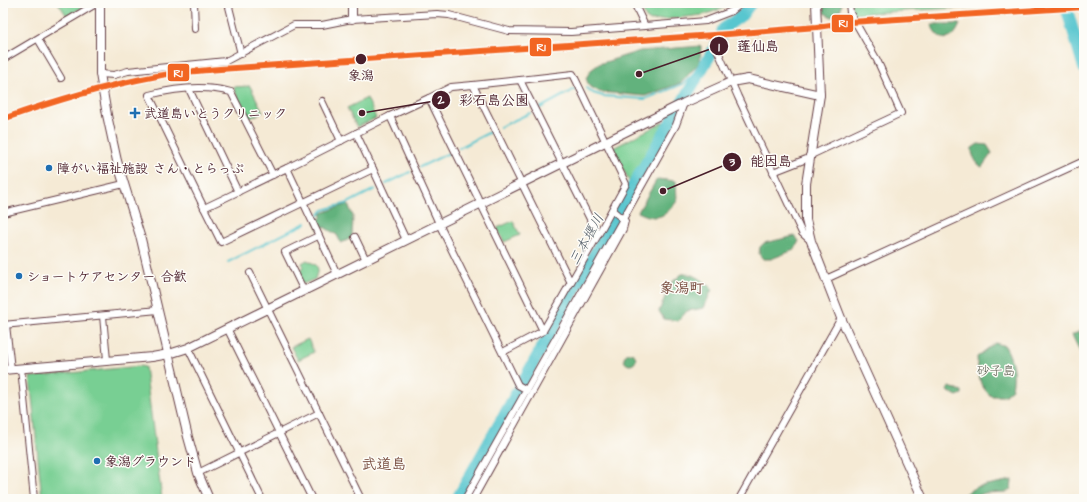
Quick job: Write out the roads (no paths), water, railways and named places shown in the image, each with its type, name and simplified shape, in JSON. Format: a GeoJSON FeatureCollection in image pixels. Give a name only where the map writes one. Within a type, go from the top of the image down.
{"type":"FeatureCollection","features":[{"type":"Feature","properties":{"kind":"street"},"geometry":{"type":"LineString","coordinates":[[194,3],[195,29]]}},
{"type":"Feature","properties":{"kind":"street"},"geometry":{"type":"LineString","coordinates":[[228,3],[241,54]]}},
{"type":"Feature","properties":{"kind":"street"},"geometry":{"type":"LineString","coordinates":[[352,3],[352,19]]}},
{"type":"Feature","properties":{"kind":"street"},"geometry":{"type":"LineString","coordinates":[[634,3],[645,26]]}},
{"type":"Feature","properties":{"kind":"street"},"geometry":{"type":"LineString","coordinates":[[100,74],[114,75],[128,71],[226,61],[294,25],[322,25],[352,19],[437,14],[448,15],[510,31],[571,32],[706,21],[721,17],[742,3]]}},
{"type":"Feature","properties":{"kind":"street"},"geometry":{"type":"LineString","coordinates":[[816,3],[820,95],[809,157],[804,200],[811,241],[841,318],[923,499]]}},
{"type":"Feature","properties":{"kind":"street"},"geometry":{"type":"LineString","coordinates":[[773,172],[809,157],[901,113],[877,60],[850,13],[849,3]]}},
{"type":"Feature","properties":{"kind":"street"},"geometry":{"type":"LineString","coordinates":[[3,59],[94,5],[100,4],[100,74],[107,115],[124,184],[141,239],[198,473],[209,499]]}},
{"type":"Feature","properties":{"kind":"street"},"geometry":{"type":"LineString","coordinates":[[38,38],[61,78]]}},
{"type":"Feature","properties":{"kind":"street"},"geometry":{"type":"LineString","coordinates":[[713,40],[731,82],[802,233],[811,241]]}},
{"type":"Feature","properties":{"kind":"street"},"geometry":{"type":"LineString","coordinates":[[204,208],[451,87],[573,74],[626,184],[543,332],[503,352]]}},
{"type":"Feature","properties":{"kind":"street"},"geometry":{"type":"LineString","coordinates":[[158,310],[5,325],[7,370],[169,354],[188,348],[684,103],[731,82],[748,79],[820,95]]}},
{"type":"Feature","properties":{"kind":"street"},"geometry":{"type":"LineString","coordinates":[[520,80],[598,235]]}},
{"type":"Feature","properties":{"kind":"street"},"geometry":{"type":"LineString","coordinates":[[473,85],[571,283]]}},
{"type":"Feature","properties":{"kind":"street"},"geometry":{"type":"LineString","coordinates":[[273,175],[232,92],[214,88],[168,90],[149,96],[221,242],[373,170]]}},
{"type":"Feature","properties":{"kind":"street"},"geometry":{"type":"LineString","coordinates":[[189,89],[238,192]]}},
{"type":"Feature","properties":{"kind":"street"},"geometry":{"type":"LineString","coordinates":[[429,98],[543,332]]}},
{"type":"Feature","properties":{"kind":"street"},"geometry":{"type":"LineString","coordinates":[[322,101],[341,141]]}},
{"type":"Feature","properties":{"kind":"street"},"geometry":{"type":"LineString","coordinates":[[466,499],[676,125],[684,103]]}},
{"type":"Feature","properties":{"kind":"street"},"geometry":{"type":"LineString","coordinates":[[390,116],[518,385],[526,390]]}},
{"type":"Feature","properties":{"kind":"street"},"geometry":{"type":"LineString","coordinates":[[356,133],[406,240]]}},
{"type":"Feature","properties":{"kind":"street"},"geometry":{"type":"LineString","coordinates":[[826,279],[1084,161]]}},
{"type":"Feature","properties":{"kind":"street"},"geometry":{"type":"LineString","coordinates":[[287,168],[337,274]]}},
{"type":"Feature","properties":{"kind":"street"},"geometry":{"type":"LineString","coordinates":[[3,213],[124,184]]}},
{"type":"Feature","properties":{"kind":"street"},"geometry":{"type":"LineString","coordinates":[[473,499],[623,229],[626,221],[623,217],[612,210]]}},
{"type":"Feature","properties":{"kind":"street"},"geometry":{"type":"LineString","coordinates":[[304,291],[285,252],[318,236]]}},
{"type":"Feature","properties":{"kind":"street"},"geometry":{"type":"LineString","coordinates":[[354,237],[366,260]]}},
{"type":"Feature","properties":{"kind":"street"},"geometry":{"type":"LineString","coordinates":[[250,273],[361,499]]}},
{"type":"Feature","properties":{"kind":"street"},"geometry":{"type":"LineString","coordinates":[[103,316],[107,360]]}},
{"type":"Feature","properties":{"kind":"street"},"geometry":{"type":"LineString","coordinates":[[738,499],[841,318]]}},
{"type":"Feature","properties":{"kind":"street"},"geometry":{"type":"LineString","coordinates":[[227,328],[312,499]]}},
{"type":"Feature","properties":{"kind":"street"},"geometry":{"type":"LineString","coordinates":[[188,348],[262,499]]}},
{"type":"Feature","properties":{"kind":"street"},"geometry":{"type":"LineString","coordinates":[[21,368],[34,499]]}},
{"type":"Feature","properties":{"kind":"street"},"geometry":{"type":"LineString","coordinates":[[198,473],[240,454],[319,413]]}},
{"type":"Feature","properties":{"kind":"waterway","name":"三本堰川"},"geometry":{"type":"LineString","coordinates":[[457,499],[635,182],[721,37],[723,29],[742,15],[751,3]]}},
{"type":"Feature","properties":{"kind":"waterway"},"geometry":{"type":"LineString","coordinates":[[1065,3],[1084,68]]}},
{"type":"Feature","properties":{"kind":"waterway"},"geometry":{"type":"LineString","coordinates":[[586,88],[593,93],[603,96],[645,99],[683,84],[703,66]]}},
{"type":"Feature","properties":{"kind":"waterway"},"geometry":{"type":"LineString","coordinates":[[540,108],[575,89]]}},
{"type":"Feature","properties":{"kind":"waterway"},"geometry":{"type":"LineString","coordinates":[[500,127],[530,113]]}},
{"type":"Feature","properties":{"kind":"waterway"},"geometry":{"type":"LineString","coordinates":[[459,148],[490,132]]}},
{"type":"Feature","properties":{"kind":"waterway"},"geometry":{"type":"LineString","coordinates":[[420,167],[449,153]]}},
{"type":"Feature","properties":{"kind":"waterway"},"geometry":{"type":"LineString","coordinates":[[386,184],[410,172]]}},
{"type":"Feature","properties":{"kind":"waterway"},"geometry":{"type":"LineString","coordinates":[[316,218],[323,210],[348,203],[375,189]]}},
{"type":"Feature","properties":{"kind":"waterway"},"geometry":{"type":"LineString","coordinates":[[228,262],[306,223]]}},
{"type":"Feature","properties":{"kind":"place","name":"象潟"},"geometry":{"type":"Point","coordinates":[361,59]}},
{"type":"Feature","properties":{"kind":"place","name":"蓬仙島"},"geometry":{"type":"Point","coordinates":[639,74]}},
{"type":"Feature","properties":{"kind":"place","name":"武道島いとうクリニック"},"geometry":{"type":"Point","coordinates":[135,113]}},
{"type":"Feature","properties":{"kind":"place","name":"彩石島公園"},"geometry":{"type":"Point","coordinates":[362,113]}},
{"type":"Feature","properties":{"kind":"place","name":"障がい福祉施設 さん・とらっぷ"},"geometry":{"type":"Point","coordinates":[49,168]}},
{"type":"Feature","properties":{"kind":"place","name":"能因島"},"geometry":{"type":"Point","coordinates":[663,191]}},
{"type":"Feature","properties":{"kind":"place","name":"ショートケアセンター 合歓"},"geometry":{"type":"Point","coordinates":[19,276]}},
{"type":"Feature","properties":{"kind":"place","name":"象潟グラウンド"},"geometry":{"type":"Point","coordinates":[97,461]}},
{"type":"Feature","properties":{"kind":"district","name":"象潟町"},"geometry":{"type":"Point","coordinates":[682,288]}},
{"type":"Feature","properties":{"kind":"district","name":"武道島"},"geometry":{"type":"Point","coordinates":[384,464]}},
{"type":"Feature","properties":{"kind":"park label","name":"砂子島"},"geometry":{"type":"Point","coordinates":[996,370]}}]}
